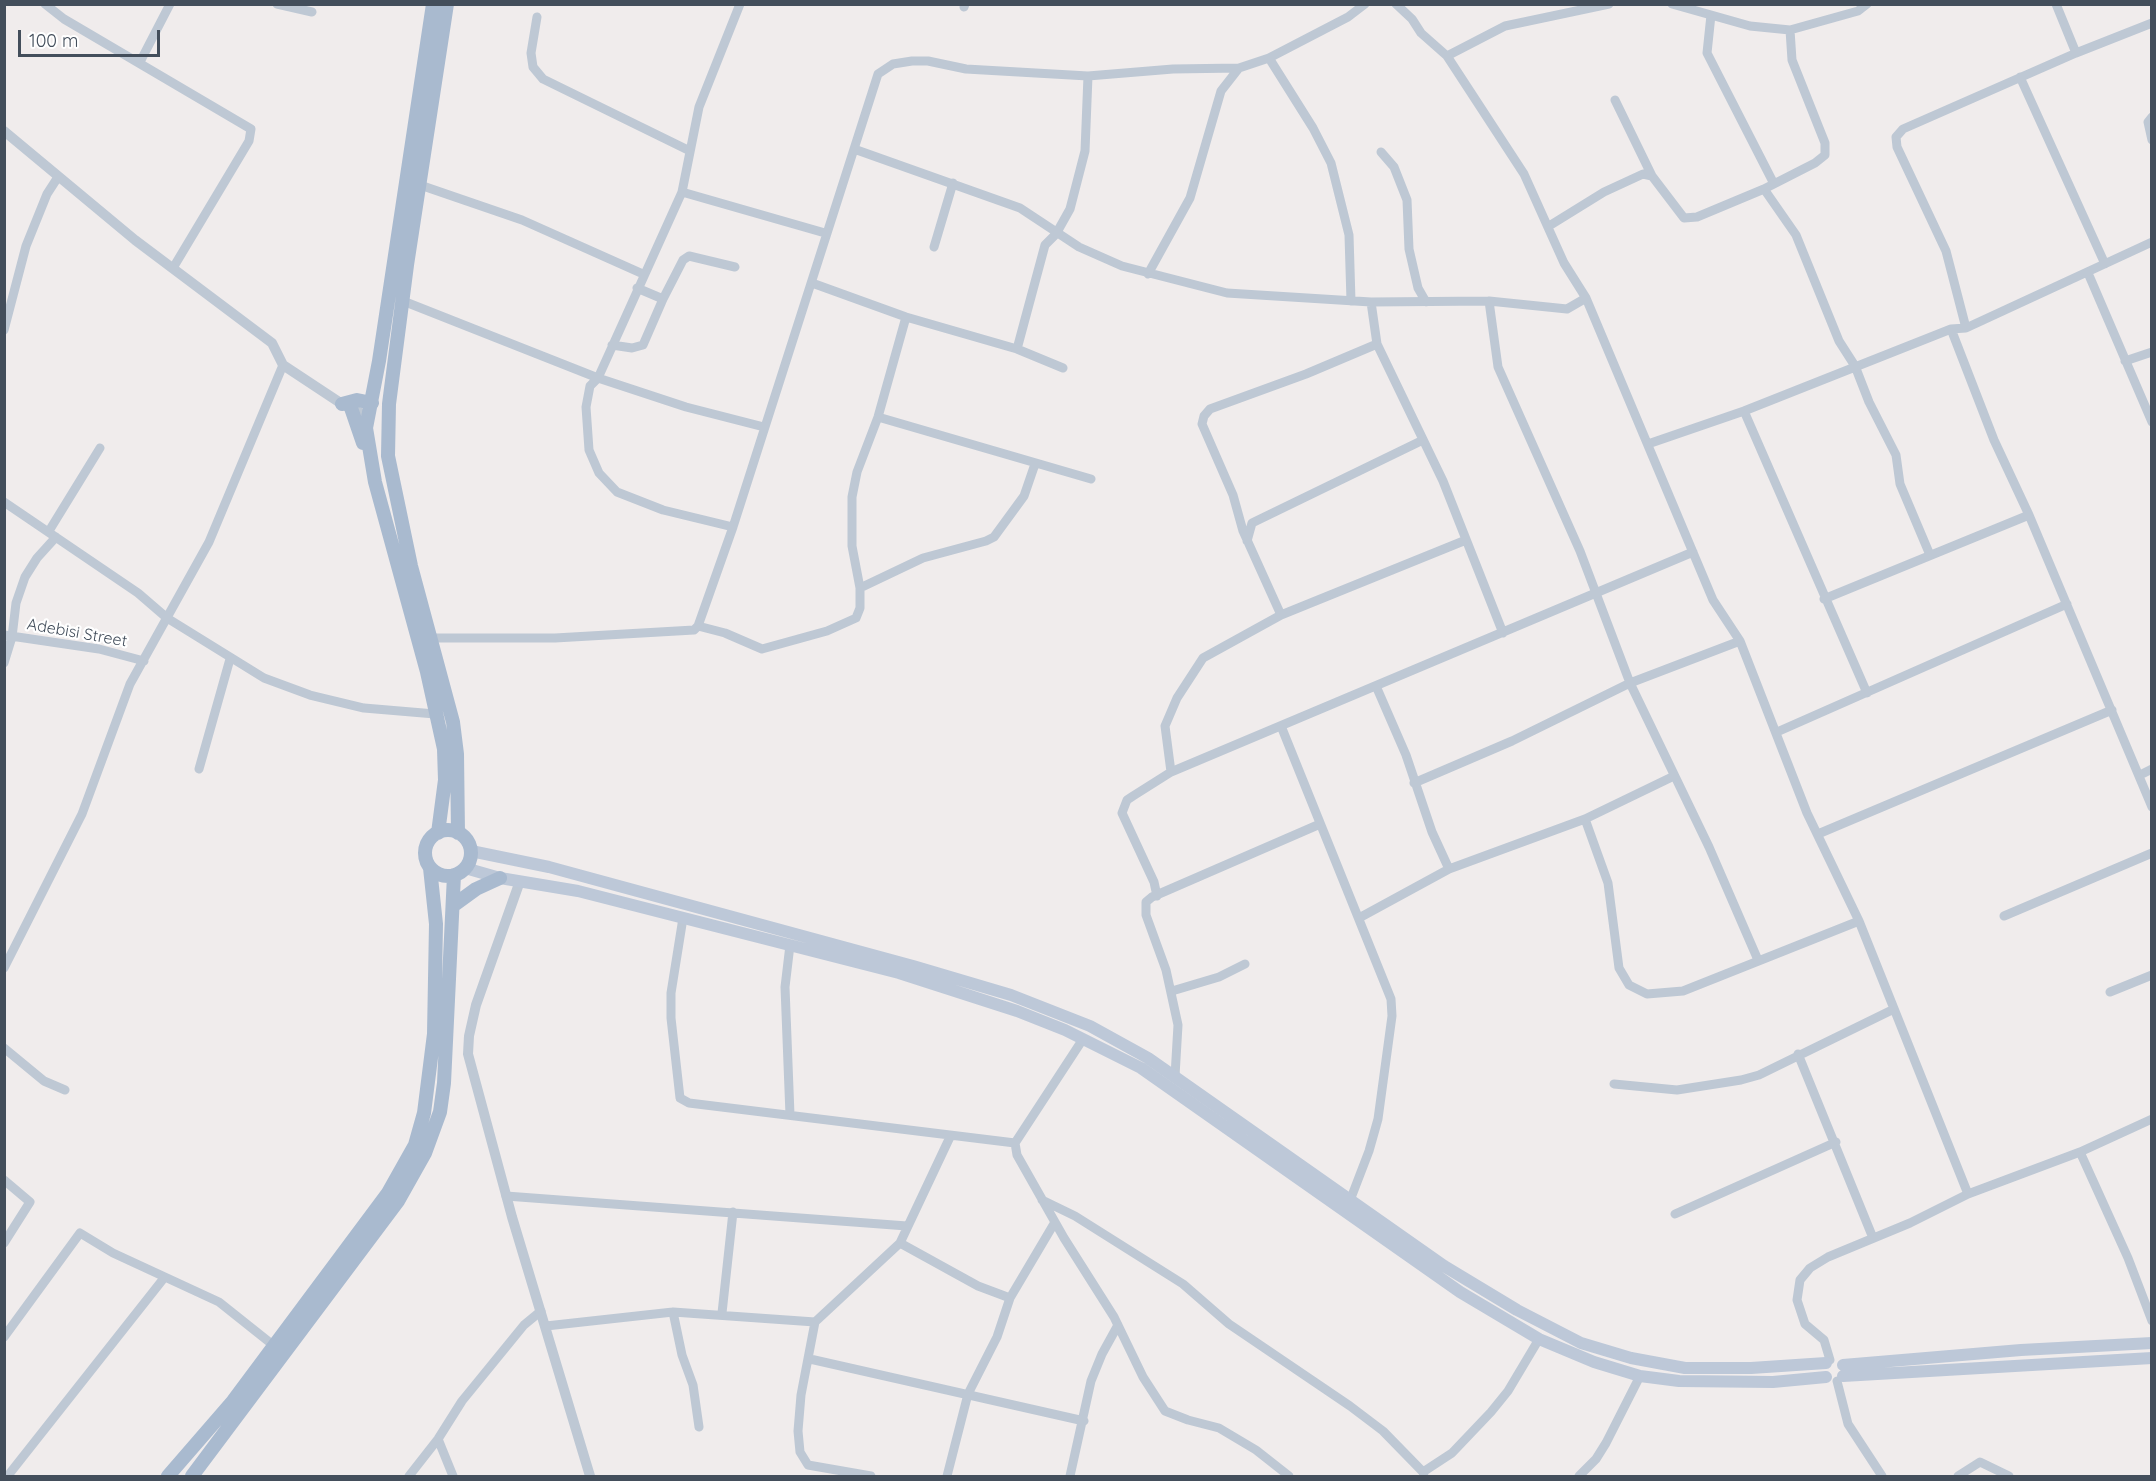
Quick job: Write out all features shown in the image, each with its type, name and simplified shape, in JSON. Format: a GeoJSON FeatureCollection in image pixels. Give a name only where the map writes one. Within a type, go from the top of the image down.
{"type":"FeatureCollection","features":[{"type":"Feature","properties":{"kind":"main road"},"geometry":{"type":"LineString","coordinates":[[434,4],[366,428],[374,475],[431,694],[445,765],[438,833]]}},
{"type":"Feature","properties":{"kind":"main road"},"geometry":{"type":"LineString","coordinates":[[447,4],[403,301],[389,418],[390,472],[411,566],[445,689],[458,754],[458,833]]}},
{"type":"Feature","properties":{"kind":"main road"},"geometry":{"type":"LineString","coordinates":[[370,409],[357,400],[347,406],[374,475]]}},
{"type":"Feature","properties":{"kind":"main road"},"geometry":{"type":"LineString","coordinates":[[431,694],[445,689]]}},
{"type":"Feature","properties":{"kind":"main road"},"geometry":{"type":"LineString","coordinates":[[168,1476],[234,1401],[273,1345],[388,1194],[415,1145],[424,1113],[434,1034],[436,924],[430,868],[425,852],[431,838],[438,833],[458,833],[469,843],[471,851],[460,871],[454,905],[444,1083],[440,1112],[419,1167],[382,1224],[192,1476]]}},
{"type":"Feature","properties":{"kind":"main road"},"geometry":{"type":"LineString","coordinates":[[471,851],[549,867],[1011,995],[1090,1026],[1175,1076],[1474,1285],[1549,1328],[1602,1351],[1657,1364],[1702,1369],[1828,1362]]}},
{"type":"Feature","properties":{"kind":"main road"},"geometry":{"type":"LineString","coordinates":[[430,868],[441,875],[460,871],[578,891],[899,973],[1017,1011],[1083,1039],[1141,1068],[1318,1191],[1423,1268],[1539,1340],[1594,1362],[1640,1376],[1722,1383],[2151,1358]]}},
{"type":"Feature","properties":{"kind":"main road"},"geometry":{"type":"LineString","coordinates":[[454,905],[476,889],[500,878]]}},
{"type":"Feature","properties":{"kind":"main road"},"geometry":{"type":"LineString","coordinates":[[1828,1362],[1823,1368],[1837,1375],[2020,1350],[2151,1343]]}},
{"type":"Feature","properties":{"kind":"street"},"geometry":{"type":"LineString","coordinates":[[45,4],[64,19],[251,129],[249,141],[173,268]]}},
{"type":"Feature","properties":{"kind":"street"},"geometry":{"type":"LineString","coordinates":[[140,62],[170,4]]}},
{"type":"Feature","properties":{"kind":"street"},"geometry":{"type":"LineString","coordinates":[[277,4],[312,12]]}},
{"type":"Feature","properties":{"kind":"street"},"geometry":{"type":"LineString","coordinates":[[733,527],[638,503],[618,492],[599,473],[589,450],[586,407],[590,386],[598,378],[682,192],[699,107],[740,4]]}},
{"type":"Feature","properties":{"kind":"street"},"geometry":{"type":"LineString","coordinates":[[432,638],[566,637],[694,630],[698,626],[733,527],[812,283],[825,233],[878,74],[893,64],[928,60],[966,69],[1088,76],[1173,69],[1239,68],[1269,58],[1348,17],[1365,4]]}},
{"type":"Feature","properties":{"kind":"street"},"geometry":{"type":"LineString","coordinates":[[1396,4],[1447,56],[1524,174],[1563,262],[1586,298],[1713,600],[1740,641],[1818,834],[1859,921],[1968,1194]]}},
{"type":"Feature","properties":{"kind":"street"},"geometry":{"type":"LineString","coordinates":[[1447,56],[1505,26],[1609,4]]}},
{"type":"Feature","properties":{"kind":"street"},"geometry":{"type":"LineString","coordinates":[[1672,4],[1750,26],[1790,30],[1858,11],[1867,4]]}},
{"type":"Feature","properties":{"kind":"street"},"geometry":{"type":"LineString","coordinates":[[2056,4],[2076,53]]}},
{"type":"Feature","properties":{"kind":"street"},"geometry":{"type":"LineString","coordinates":[[1711,15],[1707,53],[1773,182]]}},
{"type":"Feature","properties":{"kind":"street"},"geometry":{"type":"LineString","coordinates":[[537,17],[531,53],[532,67],[543,79],[690,151]]}},
{"type":"Feature","properties":{"kind":"street"},"geometry":{"type":"LineString","coordinates":[[1966,328],[1946,251],[1897,147],[1896,137],[1903,129],[2076,53],[2151,23]]}},
{"type":"Feature","properties":{"kind":"street"},"geometry":{"type":"LineString","coordinates":[[1615,100],[1652,176],[1684,218],[1697,217],[1764,189],[1773,182],[1815,163],[1825,155],[1825,143],[1792,60],[1790,30]]}},
{"type":"Feature","properties":{"kind":"street"},"geometry":{"type":"LineString","coordinates":[[1269,58],[1313,128],[1331,163],[1349,235],[1351,301]]}},
{"type":"Feature","properties":{"kind":"street"},"geometry":{"type":"LineString","coordinates":[[1148,274],[1190,198],[1221,91],[1239,68]]}},
{"type":"Feature","properties":{"kind":"street"},"geometry":{"type":"LineString","coordinates":[[1017,349],[1045,245],[1056,234],[1070,209],[1085,151],[1088,76]]}},
{"type":"Feature","properties":{"kind":"street"},"geometry":{"type":"LineString","coordinates":[[2020,77],[2105,264]]}},
{"type":"Feature","properties":{"kind":"street"},"geometry":{"type":"LineString","coordinates":[[2151,117],[2148,122],[2151,140]]}},
{"type":"Feature","properties":{"kind":"street"},"geometry":{"type":"LineString","coordinates":[[4,131],[173,268],[272,343],[284,365],[347,406]]}},
{"type":"Feature","properties":{"kind":"street"},"geometry":{"type":"LineString","coordinates":[[854,149],[1020,208],[1079,248],[1148,274],[1227,293],[1371,302],[1489,301],[1567,309],[1586,298]]}},
{"type":"Feature","properties":{"kind":"street"},"geometry":{"type":"LineString","coordinates":[[1381,152],[1394,167],[1407,200],[1409,249],[1418,288],[1426,302]]}},
{"type":"Feature","properties":{"kind":"street"},"geometry":{"type":"LineString","coordinates":[[1549,226],[1604,192],[1643,174],[1652,176]]}},
{"type":"Feature","properties":{"kind":"street"},"geometry":{"type":"LineString","coordinates":[[4,330],[26,246],[43,202],[58,177]]}},
{"type":"Feature","properties":{"kind":"street"},"geometry":{"type":"LineString","coordinates":[[934,247],[952,183]]}},
{"type":"Feature","properties":{"kind":"street"},"geometry":{"type":"LineString","coordinates":[[420,185],[522,220],[643,274]]}},
{"type":"Feature","properties":{"kind":"street"},"geometry":{"type":"LineString","coordinates":[[1764,189],[1796,236],[1839,341],[1855,366],[1869,402],[1896,455],[1900,484],[1930,555]]}},
{"type":"Feature","properties":{"kind":"street"},"geometry":{"type":"LineString","coordinates":[[682,192],[825,233]]}},
{"type":"Feature","properties":{"kind":"street"},"geometry":{"type":"LineString","coordinates":[[1648,444],[1744,411],[1951,329],[1966,328],[2151,242]]}},
{"type":"Feature","properties":{"kind":"street"},"geometry":{"type":"LineString","coordinates":[[612,345],[632,348],[643,345],[683,260],[689,256],[735,267]]}},
{"type":"Feature","properties":{"kind":"street"},"geometry":{"type":"LineString","coordinates":[[2088,273],[2151,422]]}},
{"type":"Feature","properties":{"kind":"street"},"geometry":{"type":"LineString","coordinates":[[812,283],[906,316],[1017,349],[1064,368]]}},
{"type":"Feature","properties":{"kind":"street"},"geometry":{"type":"LineString","coordinates":[[637,288],[663,299]]}},
{"type":"Feature","properties":{"kind":"street"},"geometry":{"type":"LineString","coordinates":[[403,301],[598,378],[686,407],[764,427]]}},
{"type":"Feature","properties":{"kind":"street"},"geometry":{"type":"LineString","coordinates":[[1489,301],[1498,367],[1580,551],[1630,683],[1709,846],[1758,960]]}},
{"type":"Feature","properties":{"kind":"street"},"geometry":{"type":"LineString","coordinates":[[1371,302],[1377,344],[1423,440],[1503,633]]}},
{"type":"Feature","properties":{"kind":"street"},"geometry":{"type":"LineString","coordinates":[[698,626],[725,633],[762,649],[827,631],[856,618],[860,608],[860,588],[852,546],[852,497],[857,472],[878,417],[906,316]]}},
{"type":"Feature","properties":{"kind":"street"},"geometry":{"type":"LineString","coordinates":[[1951,329],[1994,440],[2029,514],[2140,775],[2151,807]]}},
{"type":"Feature","properties":{"kind":"street"},"geometry":{"type":"LineString","coordinates":[[1281,615],[1247,541],[1233,495],[1202,424],[1204,416],[1210,409],[1306,375],[1377,344]]}},
{"type":"Feature","properties":{"kind":"street"},"geometry":{"type":"LineString","coordinates":[[2125,361],[2151,352]]}},
{"type":"Feature","properties":{"kind":"street"},"geometry":{"type":"LineString","coordinates":[[4,968],[82,814],[101,756],[117,724],[130,684],[209,542],[284,365]]}},
{"type":"Feature","properties":{"kind":"street"},"geometry":{"type":"LineString","coordinates":[[370,409],[389,418]]}},
{"type":"Feature","properties":{"kind":"street"},"geometry":{"type":"LineString","coordinates":[[1744,411],[1867,693]]}},
{"type":"Feature","properties":{"kind":"street"},"geometry":{"type":"LineString","coordinates":[[878,417],[1090,479]]}},
{"type":"Feature","properties":{"kind":"street"},"geometry":{"type":"LineString","coordinates":[[1247,541],[1252,523],[1423,440]]}},
{"type":"Feature","properties":{"kind":"street"},"geometry":{"type":"LineString","coordinates":[[4,663],[16,603],[26,577],[100,448]]}},
{"type":"Feature","properties":{"kind":"street"},"geometry":{"type":"LineString","coordinates":[[860,588],[923,558],[994,537],[1024,496],[1035,464]]}},
{"type":"Feature","properties":{"kind":"street"},"geometry":{"type":"LineString","coordinates":[[4,501],[138,593],[167,618],[282,687],[388,711],[435,714]]}},
{"type":"Feature","properties":{"kind":"street"},"geometry":{"type":"LineString","coordinates":[[1824,598],[2029,514]]}},
{"type":"Feature","properties":{"kind":"street"},"geometry":{"type":"LineString","coordinates":[[1170,772],[1165,726],[1177,698],[1203,658],[1281,615],[1466,540]]}},
{"type":"Feature","properties":{"kind":"street"},"geometry":{"type":"LineString","coordinates":[[1156,896],[1154,882],[1122,813],[1127,800],[1170,772],[1693,552]]}},
{"type":"Feature","properties":{"kind":"street"},"geometry":{"type":"LineString","coordinates":[[1777,732],[2067,604]]}},
{"type":"Feature","properties":{"kind":"street","name":"Adebisi Street"},"geometry":{"type":"LineString","coordinates":[[8,636],[99,648],[144,661]]}},
{"type":"Feature","properties":{"kind":"street"},"geometry":{"type":"LineString","coordinates":[[1414,783],[1512,741],[1630,683],[1740,641]]}},
{"type":"Feature","properties":{"kind":"street"},"geometry":{"type":"LineString","coordinates":[[199,769],[231,658]]}},
{"type":"Feature","properties":{"kind":"street"},"geometry":{"type":"LineString","coordinates":[[1376,686],[1406,755],[1432,832],[1449,869]]}},
{"type":"Feature","properties":{"kind":"street"},"geometry":{"type":"LineString","coordinates":[[1818,834],[2112,710]]}},
{"type":"Feature","properties":{"kind":"street"},"geometry":{"type":"LineString","coordinates":[[1281,726],[1391,999],[1392,1016],[1378,1119],[1370,1151],[1351,1198]]}},
{"type":"Feature","properties":{"kind":"street"},"geometry":{"type":"LineString","coordinates":[[2140,775],[2151,769]]}},
{"type":"Feature","properties":{"kind":"street"},"geometry":{"type":"LineString","coordinates":[[1359,918],[1449,869],[1585,819],[1674,776]]}},
{"type":"Feature","properties":{"kind":"street"},"geometry":{"type":"LineString","coordinates":[[1585,819],[1608,883],[1619,968],[1629,985],[1647,994],[1683,991],[1859,921]]}},
{"type":"Feature","properties":{"kind":"street"},"geometry":{"type":"LineString","coordinates":[[1175,1076],[1178,1025],[1172,991],[1146,915],[1146,902],[1320,824]]}},
{"type":"Feature","properties":{"kind":"street"},"geometry":{"type":"LineString","coordinates":[[2004,916],[2151,853]]}},
{"type":"Feature","properties":{"kind":"street"},"geometry":{"type":"LineString","coordinates":[[520,882],[476,1005],[468,1042],[472,1078],[590,1476]]}},
{"type":"Feature","properties":{"kind":"street"},"geometry":{"type":"LineString","coordinates":[[683,918],[671,1001],[680,1098],[689,1103],[950,1137],[1016,1143]]}},
{"type":"Feature","properties":{"kind":"street"},"geometry":{"type":"LineString","coordinates":[[790,945],[784,987],[790,1115]]}},
{"type":"Feature","properties":{"kind":"street"},"geometry":{"type":"LineString","coordinates":[[1172,991],[1219,977],[1245,964]]}},
{"type":"Feature","properties":{"kind":"street"},"geometry":{"type":"LineString","coordinates":[[2110,992],[2151,975]]}},
{"type":"Feature","properties":{"kind":"street"},"geometry":{"type":"LineString","coordinates":[[1614,1084],[1647,1089],[1708,1087],[1759,1075],[1894,1009]]}},
{"type":"Feature","properties":{"kind":"street"},"geometry":{"type":"LineString","coordinates":[[1083,1039],[1016,1143],[1017,1155],[1118,1324],[1143,1377],[1165,1411],[1219,1428],[1256,1450],[1289,1476]]}},
{"type":"Feature","properties":{"kind":"street"},"geometry":{"type":"LineString","coordinates":[[4,1048],[44,1081],[65,1090]]}},
{"type":"Feature","properties":{"kind":"street"},"geometry":{"type":"LineString","coordinates":[[1798,1054],[1874,1238]]}},
{"type":"Feature","properties":{"kind":"street"},"geometry":{"type":"LineString","coordinates":[[1828,1362],[1824,1340],[1805,1324],[1797,1300],[1800,1280],[1810,1268],[1828,1257],[1968,1194],[2080,1152],[2151,1119]]}},
{"type":"Feature","properties":{"kind":"street"},"geometry":{"type":"LineString","coordinates":[[871,1476],[808,1466],[800,1452],[798,1431],[801,1395],[810,1359],[815,1322],[900,1243],[950,1137]]}},
{"type":"Feature","properties":{"kind":"street"},"geometry":{"type":"LineString","coordinates":[[1675,1214],[1836,1142]]}},
{"type":"Feature","properties":{"kind":"street"},"geometry":{"type":"LineString","coordinates":[[2080,1152],[2128,1258],[2151,1321]]}},
{"type":"Feature","properties":{"kind":"street"},"geometry":{"type":"LineString","coordinates":[[4,1180],[30,1202],[4,1243]]}},
{"type":"Feature","properties":{"kind":"street"},"geometry":{"type":"LineString","coordinates":[[506,1196],[907,1226]]}},
{"type":"Feature","properties":{"kind":"street"},"geometry":{"type":"LineString","coordinates":[[1042,1200],[1075,1216],[1183,1284],[1229,1324],[1375,1425],[1424,1474],[1452,1453],[1491,1412],[1508,1392],[1539,1340]]}},
{"type":"Feature","properties":{"kind":"street"},"geometry":{"type":"LineString","coordinates":[[722,1313],[733,1212]]}},
{"type":"Feature","properties":{"kind":"street"},"geometry":{"type":"LineString","coordinates":[[946,1476],[968,1394],[997,1337],[1010,1298],[1055,1222]]}},
{"type":"Feature","properties":{"kind":"street"},"geometry":{"type":"LineString","coordinates":[[4,1337],[80,1233],[113,1253],[219,1302],[273,1345]]}},
{"type":"Feature","properties":{"kind":"street"},"geometry":{"type":"LineString","coordinates":[[900,1243],[969,1281],[1010,1298]]}},
{"type":"Feature","properties":{"kind":"street"},"geometry":{"type":"LineString","coordinates":[[10,1473],[164,1278]]}},
{"type":"Feature","properties":{"kind":"street"},"geometry":{"type":"LineString","coordinates":[[409,1476],[438,1439],[462,1401],[524,1325],[542,1311]]}},
{"type":"Feature","properties":{"kind":"street"},"geometry":{"type":"LineString","coordinates":[[546,1326],[673,1312],[722,1313],[815,1322]]}},
{"type":"Feature","properties":{"kind":"street"},"geometry":{"type":"LineString","coordinates":[[673,1312],[682,1355],[693,1385],[699,1427]]}},
{"type":"Feature","properties":{"kind":"street"},"geometry":{"type":"LineString","coordinates":[[1070,1476],[1091,1381],[1118,1324]]}},
{"type":"Feature","properties":{"kind":"street"},"geometry":{"type":"LineString","coordinates":[[810,1359],[1084,1421]]}},
{"type":"Feature","properties":{"kind":"street"},"geometry":{"type":"LineString","coordinates":[[1837,1375],[1848,1424],[1882,1476]]}},
{"type":"Feature","properties":{"kind":"street"},"geometry":{"type":"LineString","coordinates":[[1583,1475],[1606,1443],[1640,1376]]}},
{"type":"Feature","properties":{"kind":"street"},"geometry":{"type":"LineString","coordinates":[[438,1439],[453,1476]]}},
{"type":"Feature","properties":{"kind":"street"},"geometry":{"type":"LineString","coordinates":[[1958,1476],[1980,1462],[2009,1476]]}}]}
